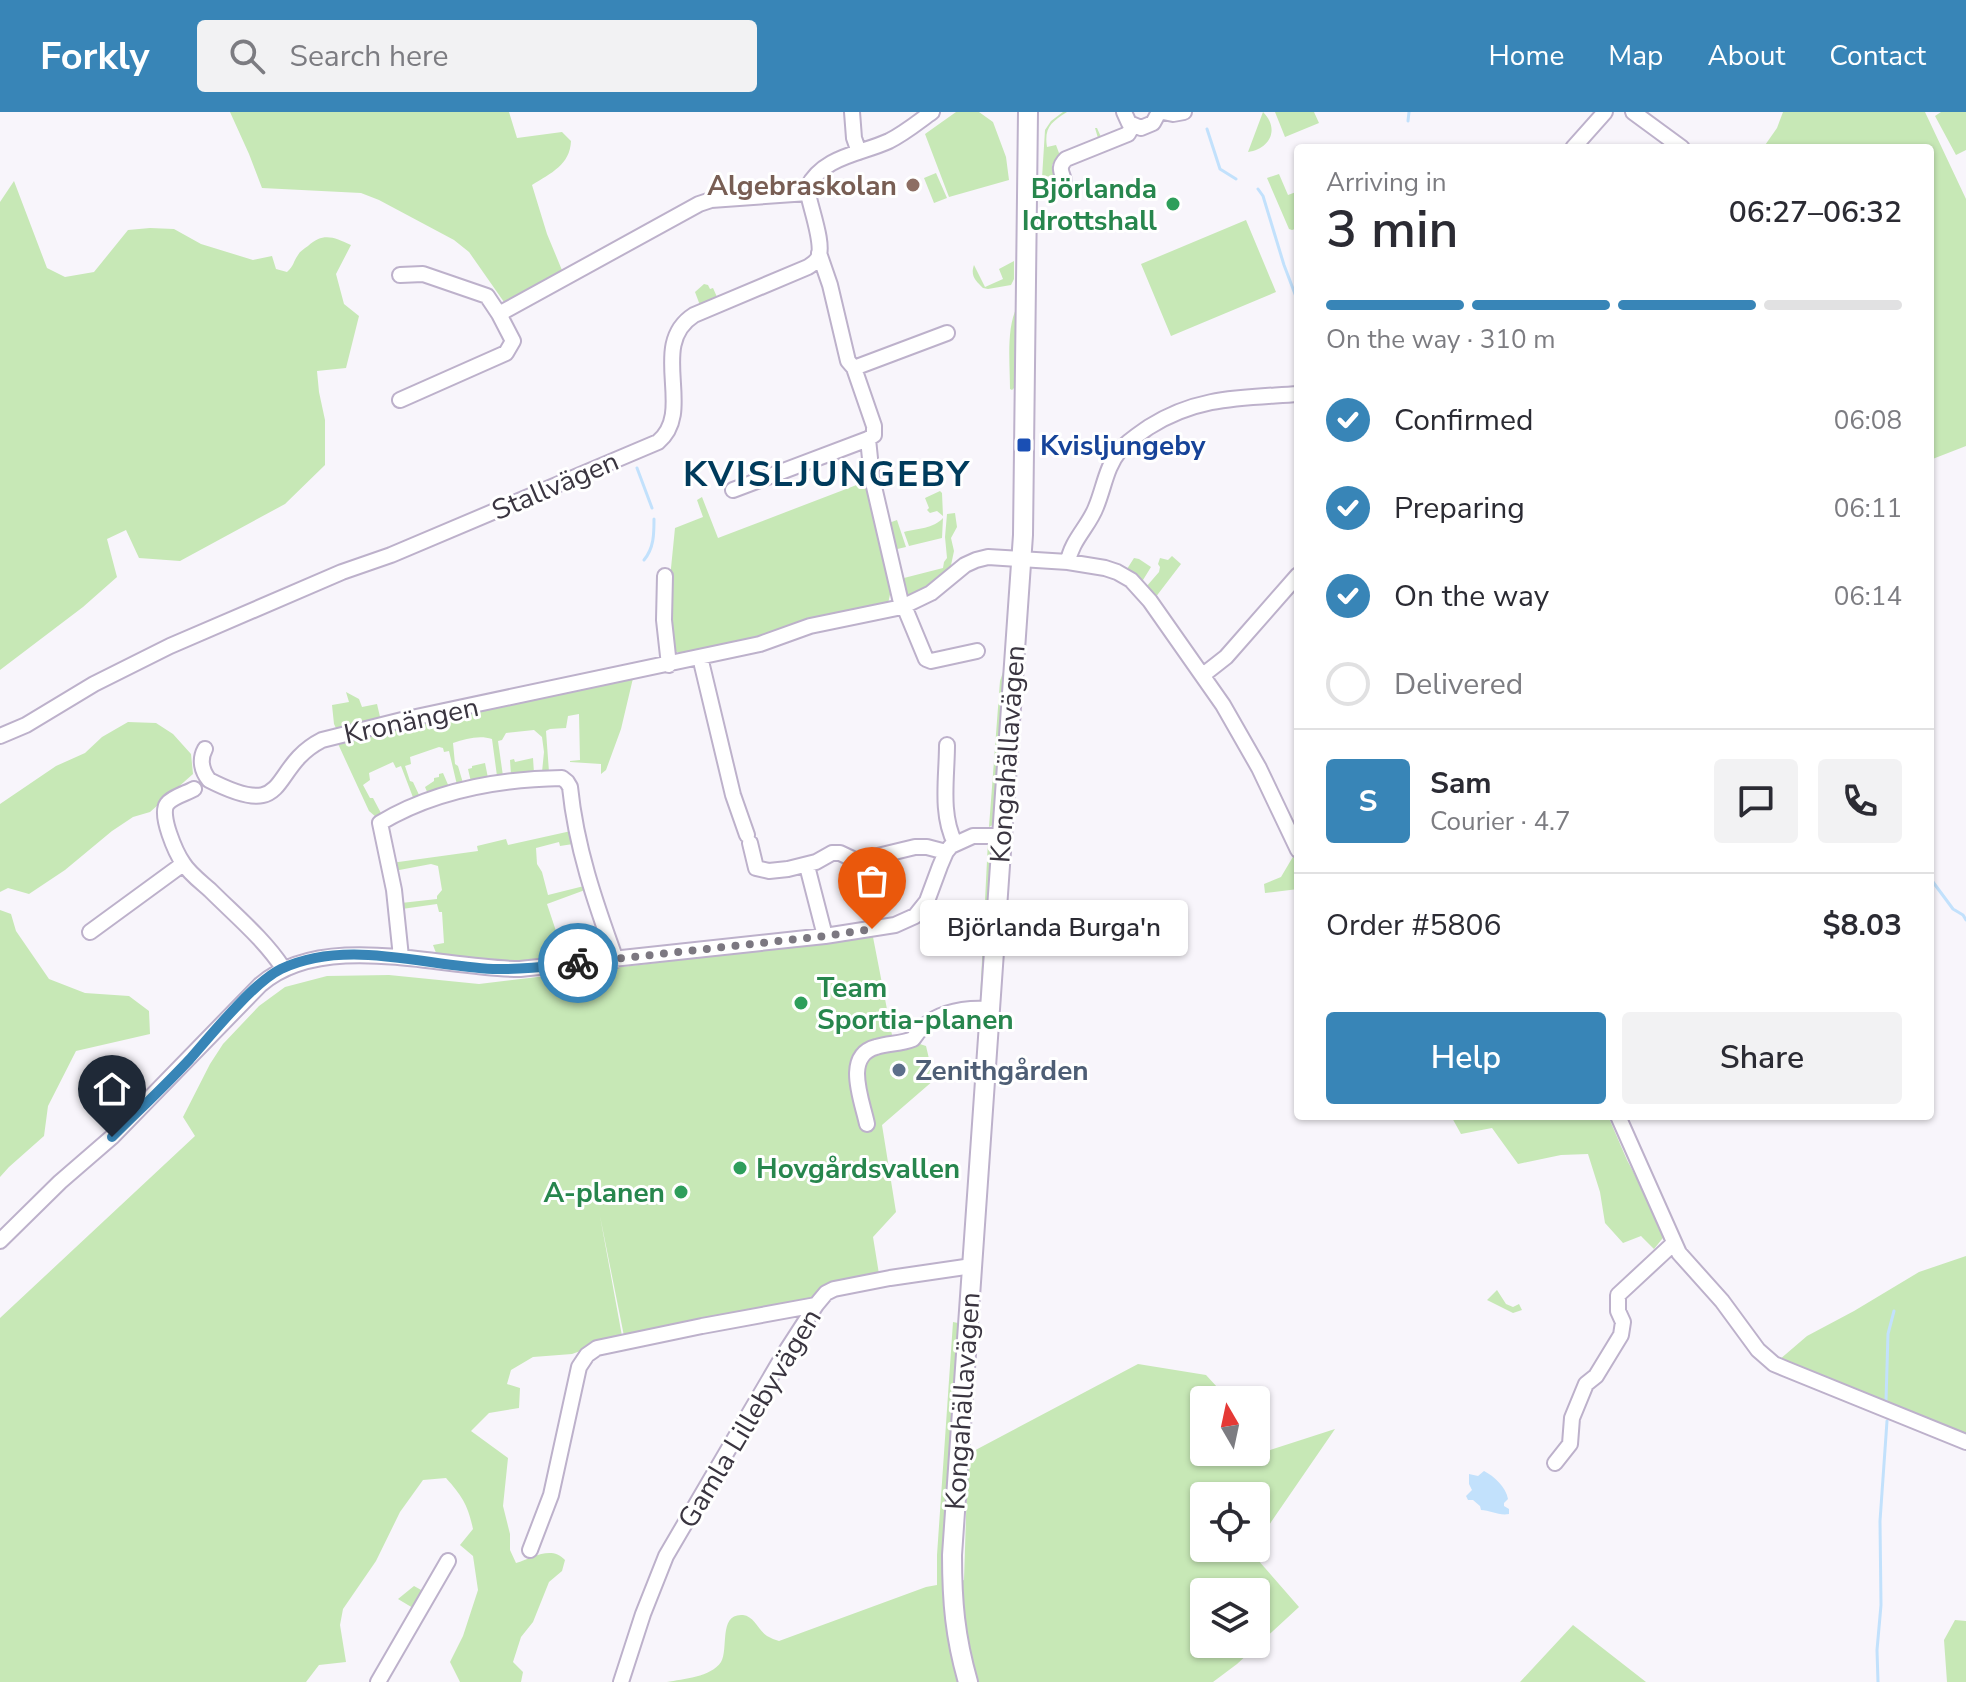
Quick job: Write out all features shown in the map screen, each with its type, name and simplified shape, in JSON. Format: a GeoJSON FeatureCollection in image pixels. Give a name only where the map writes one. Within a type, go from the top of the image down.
{"type":"FeatureCollection","features":[{"type":"Feature","properties":{"kind":"street"},"geometry":{"type":"LineString","coordinates":[[852,112],[854,138],[859,152]]}},
{"type":"Feature","properties":{"kind":"street"},"geometry":{"type":"LineString","coordinates":[[733,490],[874,435],[874,426],[854,368],[848,361],[819,253],[820,245],[807,188],[823,167],[898,136],[932,112]]}},
{"type":"Feature","properties":{"kind":"street","name":"Kongahällavägen"},"geometry":{"type":"LineString","coordinates":[[968,1682],[955,1627],[952,1555],[1023,535],[1028,112]]}},
{"type":"Feature","properties":{"kind":"street"},"geometry":{"type":"LineString","coordinates":[[1124,112],[1127,120],[1141,128],[1149,126],[1161,112],[1184,112]]}},
{"type":"Feature","properties":{"kind":"street"},"geometry":{"type":"LineString","coordinates":[[1577,144],[1605,112]]}},
{"type":"Feature","properties":{"kind":"street"},"geometry":{"type":"LineString","coordinates":[[1633,112],[1677,144]]}},
{"type":"Feature","properties":{"kind":"street"},"geometry":{"type":"LineString","coordinates":[[1064,180],[1060,169],[1066,159],[1128,134],[1133,125]]}},
{"type":"Feature","properties":{"kind":"street"},"geometry":{"type":"LineString","coordinates":[[499,314],[705,201],[808,193]]}},
{"type":"Feature","properties":{"kind":"street","name":"Stallvägen"},"geometry":{"type":"LineString","coordinates":[[0,736],[177,643],[658,442],[665,437],[671,423],[672,351],[676,333],[685,321],[808,267],[819,253]]}},
{"type":"Feature","properties":{"kind":"street"},"geometry":{"type":"LineString","coordinates":[[400,275],[423,274],[487,296],[513,341],[506,353],[400,400]]}},
{"type":"Feature","properties":{"kind":"street"},"geometry":{"type":"LineString","coordinates":[[854,368],[947,333]]}},
{"type":"Feature","properties":{"kind":"street"},"geometry":{"type":"LineString","coordinates":[[1068,562],[1071,551],[1095,510],[1114,460],[1134,438],[1169,415],[1198,404],[1294,394]]}},
{"type":"Feature","properties":{"kind":"street"},"geometry":{"type":"LineString","coordinates":[[868,439],[872,478],[903,606],[926,659],[931,661],[977,651]]}},
{"type":"Feature","properties":{"kind":"street","name":"Kronängen"},"geometry":{"type":"LineString","coordinates":[[205,749],[201,764],[209,780],[242,795],[264,796],[283,779],[303,752],[322,740],[402,720],[760,644],[810,626],[903,606],[931,593],[954,573],[976,560],[988,557],[1021,558],[1105,568],[1131,580],[1150,601],[1203,675],[1241,735],[1294,842]]}},
{"type":"Feature","properties":{"kind":"street"},"geometry":{"type":"LineString","coordinates":[[665,576],[663,604],[669,665]]}},
{"type":"Feature","properties":{"kind":"street"},"geometry":{"type":"LineString","coordinates":[[1203,675],[1226,657],[1294,580]]}},
{"type":"Feature","properties":{"kind":"street"},"geometry":{"type":"LineString","coordinates":[[700,657],[733,795],[756,868],[807,866],[832,853],[840,853],[857,861],[915,847],[950,847],[973,836],[1002,836]]}},
{"type":"Feature","properties":{"kind":"street"},"geometry":{"type":"LineString","coordinates":[[0,1241],[176,1074],[251,993],[283,968],[347,955],[401,957],[506,969],[616,960],[825,936],[895,925],[915,916],[927,901],[950,847],[946,811],[947,745]]}},
{"type":"Feature","properties":{"kind":"street"},"geometry":{"type":"LineString","coordinates":[[401,957],[394,890],[380,823],[425,802],[474,786],[522,779],[562,778],[570,787],[575,828],[587,876],[616,960]]}},
{"type":"Feature","properties":{"kind":"street"},"geometry":{"type":"LineString","coordinates":[[194,789],[170,802],[165,810],[169,833],[183,864],[256,936],[283,968]]}},
{"type":"Feature","properties":{"kind":"street"},"geometry":{"type":"LineString","coordinates":[[90,932],[183,864]]}},
{"type":"Feature","properties":{"kind":"street"},"geometry":{"type":"LineString","coordinates":[[807,866],[825,936]]}},
{"type":"Feature","properties":{"kind":"street"},"geometry":{"type":"LineString","coordinates":[[867,1124],[857,1074],[859,1058],[865,1052],[913,1039],[928,1022],[940,1016],[972,1008],[990,1009]]}},
{"type":"Feature","properties":{"kind":"street"},"geometry":{"type":"LineString","coordinates":[[1620,1120],[1674,1243],[1686,1263],[1722,1301],[1758,1350],[1774,1364],[1966,1442]]}},
{"type":"Feature","properties":{"kind":"street"},"geometry":{"type":"LineString","coordinates":[[1555,1463],[1570,1444],[1572,1418],[1586,1384],[1602,1367],[1621,1335],[1623,1322],[1618,1311],[1618,1295],[1674,1243]]}},
{"type":"Feature","properties":{"kind":"street","name":"Gamla Lillebyvägen"},"geometry":{"type":"LineString","coordinates":[[621,1682],[666,1556],[783,1356],[826,1293],[890,1278],[972,1266]]}},
{"type":"Feature","properties":{"kind":"street"},"geometry":{"type":"LineString","coordinates":[[530,1550],[551,1495],[579,1367],[587,1355],[597,1348],[816,1305]]}},
{"type":"Feature","properties":{"kind":"street"},"geometry":{"type":"LineString","coordinates":[[378,1682],[448,1561]]}},
{"type":"Feature","properties":{"kind":"green space"},"geometry":{"type":"Polygon","coordinates":[[[230,112],[509,112],[517,138],[562,132],[571,141],[567,156],[558,168],[532,185],[564,275],[504,302],[469,252],[454,240],[379,200],[361,193],[262,188],[230,112]]]}},
{"type":"Feature","properties":{"kind":"green space"},"geometry":{"type":"Polygon","coordinates":[[[956,112],[979,112],[993,122],[1006,157],[1009,180],[949,197],[925,134],[956,112]]]}},
{"type":"Feature","properties":{"kind":"green space"},"geometry":{"type":"Polygon","coordinates":[[[1067,112],[1048,130],[1047,147],[1056,145],[1059,153],[1098,138],[1095,128],[1101,137],[1099,141],[1056,159],[1052,165],[1054,175],[1042,178],[1045,130],[1051,121],[1067,112]]]}},
{"type":"Feature","properties":{"kind":"green space"},"geometry":{"type":"Polygon","coordinates":[[[1263,112],[1271,125],[1270,137],[1262,147],[1248,152],[1263,112]]]}},
{"type":"Feature","properties":{"kind":"green space"},"geometry":{"type":"Polygon","coordinates":[[[1275,112],[1314,112],[1319,123],[1285,137],[1275,112]]]}},
{"type":"Feature","properties":{"kind":"green space"},"geometry":{"type":"Polygon","coordinates":[[[1783,112],[1925,112],[1966,199],[1966,446],[1934,458],[1934,144],[1766,144],[1783,112]]]}},
{"type":"Feature","properties":{"kind":"green space"},"geometry":{"type":"Polygon","coordinates":[[[1941,112],[1966,112],[1966,150],[1956,155],[1935,116],[1941,112]]]}},
{"type":"Feature","properties":{"kind":"green space"},"geometry":{"type":"Polygon","coordinates":[[[936,173],[947,198],[934,203],[924,178],[936,173]]]}},
{"type":"Feature","properties":{"kind":"green space"},"geometry":{"type":"Polygon","coordinates":[[[1279,174],[1288,195],[1294,193],[1294,229],[1289,229],[1267,178],[1279,174]]]}},
{"type":"Feature","properties":{"kind":"green space"},"geometry":{"type":"Polygon","coordinates":[[[14,181],[47,268],[65,277],[94,272],[128,230],[174,229],[201,244],[253,260],[272,256],[276,269],[287,272],[302,250],[319,239],[329,237],[351,245],[336,274],[344,304],[359,316],[346,368],[317,371],[325,420],[325,465],[285,504],[180,561],[139,558],[126,530],[107,539],[117,577],[0,670],[0,202],[14,181]]]}},
{"type":"Feature","properties":{"kind":"green space"},"geometry":{"type":"Polygon","coordinates":[[[1246,220],[1276,292],[1171,336],[1141,264],[1246,220]]]}},
{"type":"Feature","properties":{"kind":"green space"},"geometry":{"type":"Polygon","coordinates":[[[1014,261],[1011,285],[983,288],[973,275],[974,265],[985,287],[1003,279],[999,269],[1014,261]]]}},
{"type":"Feature","properties":{"kind":"green space"},"geometry":{"type":"Polygon","coordinates":[[[704,284],[713,288],[717,297],[716,302],[701,308],[695,292],[704,284]]]}},
{"type":"Feature","properties":{"kind":"green space"},"geometry":{"type":"Polygon","coordinates":[[[1017,307],[1015,387],[1012,390],[1010,336],[1017,307]]]}},
{"type":"Feature","properties":{"kind":"green space"},"geometry":{"type":"Polygon","coordinates":[[[867,481],[892,585],[888,604],[690,656],[674,651],[668,598],[675,528],[703,517],[697,500],[702,497],[718,538],[867,481]]]}},
{"type":"Feature","properties":{"kind":"green space"},"geometry":{"type":"Polygon","coordinates":[[[940,491],[943,516],[937,511],[930,513],[927,510],[925,498],[940,491]]]}},
{"type":"Feature","properties":{"kind":"green space"},"geometry":{"type":"Polygon","coordinates":[[[955,513],[957,527],[951,538],[954,551],[950,570],[921,596],[906,597],[900,579],[943,568],[947,558],[947,514],[955,513]]]}},
{"type":"Feature","properties":{"kind":"green space"},"geometry":{"type":"Polygon","coordinates":[[[943,518],[942,538],[909,546],[904,532],[930,526],[943,518]]]}},
{"type":"Feature","properties":{"kind":"green space"},"geometry":{"type":"Polygon","coordinates":[[[897,520],[906,547],[893,550],[886,524],[897,520]]]}},
{"type":"Feature","properties":{"kind":"green space"},"geometry":{"type":"Polygon","coordinates":[[[1172,556],[1181,564],[1155,598],[1146,587],[1159,572],[1160,558],[1168,560],[1172,556]]]}},
{"type":"Feature","properties":{"kind":"green space"},"geometry":{"type":"Polygon","coordinates":[[[1134,558],[1151,567],[1141,581],[1127,569],[1134,558]]]}},
{"type":"Feature","properties":{"kind":"green space"},"geometry":{"type":"Polygon","coordinates":[[[1007,660],[996,823],[989,827],[1000,681],[1007,660]]]}},
{"type":"Feature","properties":{"kind":"green space"},"geometry":{"type":"Polygon","coordinates":[[[634,674],[621,729],[606,770],[601,774],[601,764],[570,762],[580,760],[579,714],[568,716],[566,728],[546,731],[549,772],[542,772],[542,737],[534,730],[506,733],[498,741],[503,776],[497,776],[492,739],[472,738],[453,743],[455,764],[463,783],[457,785],[449,751],[444,752],[439,747],[410,757],[411,764],[405,766],[420,797],[414,800],[401,766],[396,768],[393,762],[369,773],[370,780],[363,785],[382,815],[376,817],[369,811],[338,743],[356,733],[634,674]]]}},
{"type":"Feature","properties":{"kind":"green space"},"geometry":{"type":"Polygon","coordinates":[[[346,692],[359,699],[362,707],[377,704],[381,721],[337,730],[332,705],[349,702],[346,692]]]}},
{"type":"Feature","properties":{"kind":"green space"},"geometry":{"type":"Polygon","coordinates":[[[128,722],[156,723],[173,734],[191,754],[193,774],[150,812],[133,817],[112,831],[65,870],[29,894],[8,888],[0,892],[0,804],[56,766],[85,753],[102,737],[128,722]]]}},
{"type":"Feature","properties":{"kind":"green space"},"geometry":{"type":"Polygon","coordinates":[[[533,758],[534,773],[511,775],[510,760],[514,759],[515,762],[533,758]]]}},
{"type":"Feature","properties":{"kind":"green space"},"geometry":{"type":"Polygon","coordinates":[[[485,763],[488,778],[471,782],[468,769],[485,763]]]}},
{"type":"Feature","properties":{"kind":"green space"},"geometry":{"type":"Polygon","coordinates":[[[443,773],[449,787],[428,794],[425,787],[443,773]]]}},
{"type":"Feature","properties":{"kind":"green space"},"geometry":{"type":"Polygon","coordinates":[[[571,831],[573,844],[560,846],[559,842],[536,848],[537,864],[548,895],[584,886],[585,890],[547,904],[559,940],[597,926],[605,944],[602,954],[545,962],[485,963],[436,953],[433,945],[444,943],[442,912],[439,912],[437,904],[402,909],[401,903],[437,899],[442,890],[438,866],[431,864],[394,871],[391,863],[478,851],[477,846],[506,839],[508,845],[571,831]]]}},
{"type":"Feature","properties":{"kind":"green space"},"geometry":{"type":"Polygon","coordinates":[[[988,841],[993,844],[984,997],[980,999],[988,841]]]}},
{"type":"Feature","properties":{"kind":"green space"},"geometry":{"type":"Polygon","coordinates":[[[1294,855],[1294,889],[1265,893],[1264,884],[1281,877],[1294,855]]]}},
{"type":"Feature","properties":{"kind":"green space"},"geometry":{"type":"Polygon","coordinates":[[[0,910],[11,914],[16,931],[49,979],[85,993],[129,996],[149,1011],[150,1034],[76,1051],[48,1106],[44,1136],[0,1177],[0,910]]]}},
{"type":"Feature","properties":{"kind":"green space"},"geometry":{"type":"Polygon","coordinates":[[[873,937],[892,1035],[926,1046],[934,1080],[882,1125],[896,1212],[873,1237],[879,1274],[823,1285],[810,1300],[624,1336],[600,1216],[622,1336],[572,1354],[533,1357],[511,1370],[507,1384],[520,1388],[519,1408],[489,1413],[471,1431],[508,1458],[503,1506],[510,1534],[510,1550],[516,1563],[548,1553],[565,1560],[562,1571],[549,1582],[533,1622],[521,1637],[513,1662],[523,1672],[521,1682],[460,1682],[450,1662],[463,1636],[478,1590],[473,1556],[460,1545],[473,1529],[471,1521],[464,1501],[446,1478],[423,1480],[400,1512],[376,1561],[343,1609],[340,1625],[346,1662],[319,1665],[306,1682],[0,1682],[0,1318],[195,1136],[183,1117],[223,1044],[259,1006],[285,987],[327,976],[389,975],[479,984],[873,937]]]}},
{"type":"Feature","properties":{"kind":"green space"},"geometry":{"type":"Polygon","coordinates":[[[1453,1120],[1610,1120],[1666,1234],[1654,1249],[1641,1236],[1623,1243],[1605,1223],[1600,1192],[1588,1154],[1561,1155],[1518,1164],[1492,1128],[1461,1134],[1453,1120]]]}},
{"type":"Feature","properties":{"kind":"green space"},"geometry":{"type":"Polygon","coordinates":[[[1966,1256],[1966,1433],[1779,1360],[1807,1336],[1919,1272],[1966,1256]]]}},
{"type":"Feature","properties":{"kind":"green space"},"geometry":{"type":"Polygon","coordinates":[[[1497,1290],[1506,1304],[1513,1307],[1519,1304],[1522,1310],[1513,1313],[1487,1300],[1497,1290]]]}},
{"type":"Feature","properties":{"kind":"green space"},"geometry":{"type":"Polygon","coordinates":[[[953,1322],[958,1323],[959,1342],[946,1584],[964,1580],[968,1454],[1138,1364],[1206,1375],[1216,1386],[1190,1386],[1190,1466],[1270,1466],[1270,1450],[1335,1429],[1270,1524],[1270,1482],[1190,1482],[1190,1562],[1260,1562],[1299,1607],[1270,1634],[1270,1578],[1190,1578],[1190,1658],[1244,1658],[1213,1682],[667,1682],[696,1676],[716,1667],[723,1656],[727,1626],[735,1616],[747,1616],[767,1636],[779,1641],[937,1585],[953,1322]]]}},
{"type":"Feature","properties":{"kind":"green space"},"geometry":{"type":"Polygon","coordinates":[[[414,1586],[423,1591],[413,1608],[398,1599],[414,1586]]]}},
{"type":"Feature","properties":{"kind":"green space"},"geometry":{"type":"Polygon","coordinates":[[[1955,1620],[1966,1621],[1966,1682],[1947,1682],[1944,1640],[1955,1620]]]}},
{"type":"Feature","properties":{"kind":"green space"},"geometry":{"type":"Polygon","coordinates":[[[1573,1625],[1646,1682],[1520,1682],[1573,1625]]]}},
{"type":"Feature","properties":{"kind":"water"},"geometry":{"type":"Polygon","coordinates":[[[1484,1471],[1505,1490],[1508,1499],[1504,1506],[1509,1509],[1509,1514],[1481,1510],[1473,1500],[1468,1500],[1466,1496],[1472,1490],[1469,1474],[1478,1476],[1484,1471]]]}},
{"type":"Feature","properties":{"kind":"waterway"},"geometry":{"type":"LineString","coordinates":[[1408,121],[1409,112]]}},
{"type":"Feature","properties":{"kind":"waterway"},"geometry":{"type":"LineString","coordinates":[[1207,129],[1220,169],[1236,179]]}},
{"type":"Feature","properties":{"kind":"waterway"},"geometry":{"type":"LineString","coordinates":[[1258,189],[1294,291]]}},
{"type":"Feature","properties":{"kind":"waterway"},"geometry":{"type":"LineString","coordinates":[[637,468],[652,508]]}},
{"type":"Feature","properties":{"kind":"waterway"},"geometry":{"type":"LineString","coordinates":[[644,560],[652,546],[654,519]]}},
{"type":"Feature","properties":{"kind":"waterway"},"geometry":{"type":"LineString","coordinates":[[1934,883],[1953,909],[1966,920]]}},
{"type":"Feature","properties":{"kind":"waterway"},"geometry":{"type":"LineString","coordinates":[[1886,1400],[1888,1334],[1894,1311]]}},
{"type":"Feature","properties":{"kind":"waterway"},"geometry":{"type":"LineString","coordinates":[[1878,1682],[1880,1521],[1887,1421]]}},
{"type":"Feature","properties":{"kind":"way so far"},"geometry":{"type":"LineString","coordinates":[[578,963],[872,929]]}},
{"type":"Feature","properties":{"kind":"place","name":"Algebraskolan"},"geometry":{"type":"Point","coordinates":[913,185]}},
{"type":"Feature","properties":{"kind":"place","name":"Björlanda Idrottshall"},"geometry":{"type":"Point","coordinates":[1173,204]}},
{"type":"Feature","properties":{"kind":"place","name":"Kvisljungeby"},"geometry":{"type":"Point","coordinates":[1024,445]}},
{"type":"Feature","properties":{"kind":"place","name":"Björlanda Burga'n"},"geometry":{"type":"Point","coordinates":[872,929]}},
{"type":"Feature","properties":{"kind":"place","name":"Team Sportia-planen"},"geometry":{"type":"Point","coordinates":[801,1003]}},
{"type":"Feature","properties":{"kind":"place","name":"Zenithgården"},"geometry":{"type":"Point","coordinates":[899,1070]}},
{"type":"Feature","properties":{"kind":"place","name":"Hovgårdsvallen"},"geometry":{"type":"Point","coordinates":[740,1168]}},
{"type":"Feature","properties":{"kind":"place","name":"A-planen"},"geometry":{"type":"Point","coordinates":[681,1192]}},
{"type":"Feature","properties":{"kind":"district","name":"KVISLJUNGEBY"},"geometry":{"type":"Point","coordinates":[827,473]}},
{"type":"Feature","properties":{"kind":"route"},"geometry":{"type":"LineString","coordinates":[[112,1137],[243,1002],[283,968],[347,955],[401,957],[491,969],[578,963]]}}]}
